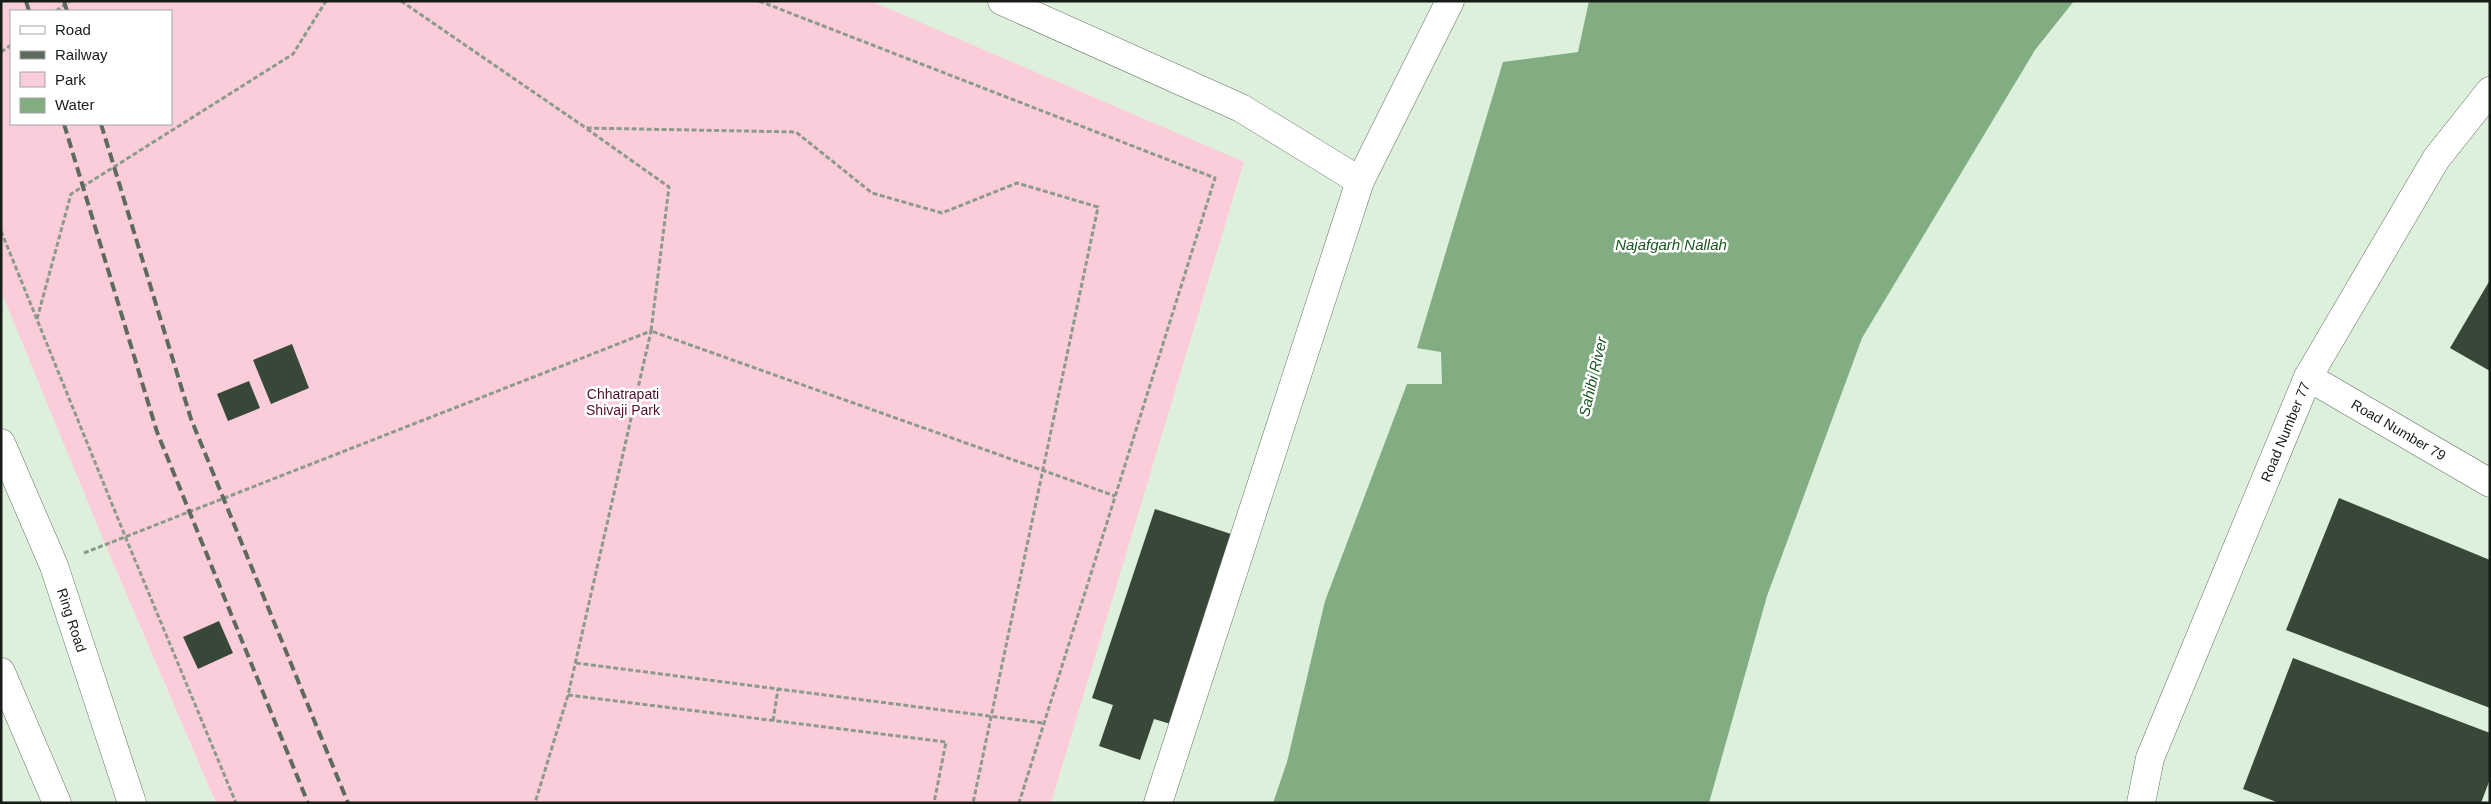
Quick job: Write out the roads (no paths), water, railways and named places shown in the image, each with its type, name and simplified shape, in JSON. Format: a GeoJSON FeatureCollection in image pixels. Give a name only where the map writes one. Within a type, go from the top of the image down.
{"type":"FeatureCollection","features":[{"type":"Feature","properties":{"kind":"street"},"geometry":{"type":"LineString","coordinates":[[1002,1],[1241,108],[1360,181]]}},
{"type":"Feature","properties":{"kind":"street"},"geometry":{"type":"LineString","coordinates":[[1158,803],[1360,181],[1450,1]]}},
{"type":"Feature","properties":{"kind":"street","name":"Road Number 77"},"geometry":{"type":"LineString","coordinates":[[2141,803],[2150,758],[2308,377],[2436,159],[2490,92]]}},
{"type":"Feature","properties":{"kind":"street","name":"Road Number 79"},"geometry":{"type":"LineString","coordinates":[[2308,377],[2490,483]]}},
{"type":"Feature","properties":{"kind":"street","name":"Ring Road"},"geometry":{"type":"LineString","coordinates":[[1,443],[54,566],[132,803]]}},
{"type":"Feature","properties":{"kind":"street"},"geometry":{"type":"LineString","coordinates":[[1,672],[57,803]]}},
{"type":"Feature","properties":{"kind":"water","name":"Najafgarh Nallah"},"geometry":{"type":"Polygon","coordinates":[[[1589,1],[2074,1],[2035,50],[1862,338],[1767,596],[1709,803],[1273,803],[1287,762],[1325,601],[1407,384],[1442,384],[1441,352],[1417,348],[1503,62],[1578,52],[1589,1]]]}},
{"type":"Feature","properties":{"kind":"railway"},"geometry":{"type":"LineString","coordinates":[[26,1],[29,10]]}},
{"type":"Feature","properties":{"kind":"railway"},"geometry":{"type":"LineString","coordinates":[[64,1],[67,10]]}},
{"type":"Feature","properties":{"kind":"railway"},"geometry":{"type":"LineString","coordinates":[[64,125],[157,432],[308,803]]}},
{"type":"Feature","properties":{"kind":"railway"},"geometry":{"type":"LineString","coordinates":[[101,125],[191,419],[348,803]]}},
{"type":"Feature","properties":{"kind":"water label","name":"Sahibi River"},"geometry":{"type":"Point","coordinates":[1593,377]}},
{"type":"Feature","properties":{"kind":"park label","name":"Chhatrapati Shivaji Park"},"geometry":{"type":"Point","coordinates":[623,402]}}]}
